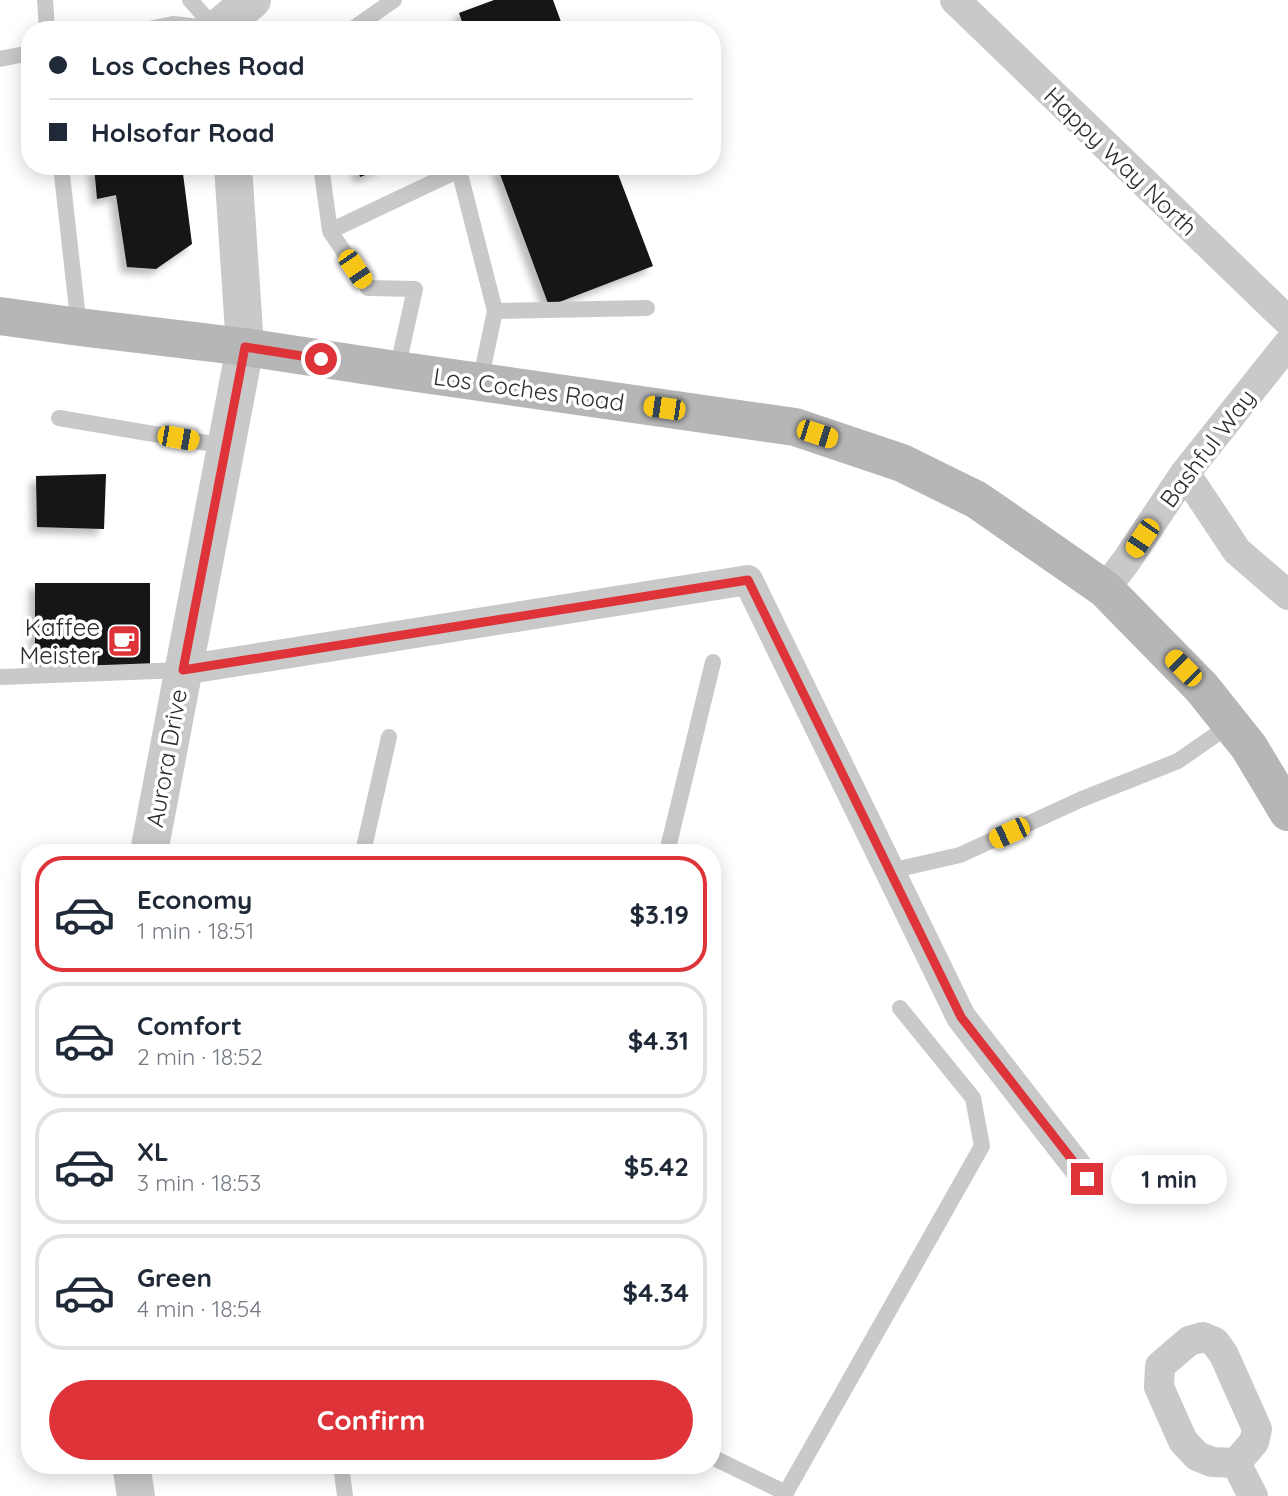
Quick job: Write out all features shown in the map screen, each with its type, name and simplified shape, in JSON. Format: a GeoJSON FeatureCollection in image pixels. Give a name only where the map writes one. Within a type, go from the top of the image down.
{"type":"FeatureCollection","features":[{"type":"Feature","properties":{"kind":"main road","name":"Los Coches Road"},"geometry":{"type":"LineString","coordinates":[[0,316],[245,347],[795,427],[902,463],[977,500],[1105,589],[1202,688],[1249,747],[1288,812]]}},
{"type":"Feature","properties":{"kind":"street"},"geometry":{"type":"LineString","coordinates":[[226,21],[252,0]]}},
{"type":"Feature","properties":{"kind":"street","name":"Happy Way North"},"geometry":{"type":"LineString","coordinates":[[955,0],[1288,321]]}},
{"type":"Feature","properties":{"kind":"street","name":"Aurora Drive"},"geometry":{"type":"LineString","coordinates":[[150,844],[245,347],[234,175]]}},
{"type":"Feature","properties":{"kind":"street","name":"Bashful Way"},"geometry":{"type":"LineString","coordinates":[[1105,589],[1185,473],[1288,344]]}},
{"type":"Feature","properties":{"kind":"street"},"geometry":{"type":"LineString","coordinates":[[1185,473],[1237,551],[1288,595]]}},
{"type":"Feature","properties":{"kind":"street"},"geometry":{"type":"LineString","coordinates":[[183,670],[748,580],[961,1017],[1087,1179]]}},
{"type":"Feature","properties":{"kind":"street"},"geometry":{"type":"LineString","coordinates":[[1236,1463],[1253,1496]]}},
{"type":"Feature","properties":{"kind":"street"},"geometry":{"type":"LineString","coordinates":[[132,1474],[136,1496]]}},
{"type":"Feature","properties":{"kind":"lane"},"geometry":{"type":"LineString","coordinates":[[45,0],[46,21]]}},
{"type":"Feature","properties":{"kind":"lane"},"geometry":{"type":"LineString","coordinates":[[190,0],[209,21]]}},
{"type":"Feature","properties":{"kind":"lane"},"geometry":{"type":"LineString","coordinates":[[365,21],[394,0]]}},
{"type":"Feature","properties":{"kind":"lane"},"geometry":{"type":"LineString","coordinates":[[0,59],[21,55]]}},
{"type":"Feature","properties":{"kind":"lane"},"geometry":{"type":"LineString","coordinates":[[62,175],[79,327]]}},
{"type":"Feature","properties":{"kind":"lane"},"geometry":{"type":"LineString","coordinates":[[322,175],[330,230],[368,288],[415,289],[396,370]]}},
{"type":"Feature","properties":{"kind":"lane"},"geometry":{"type":"LineString","coordinates":[[330,230],[448,175]]}},
{"type":"Feature","properties":{"kind":"lane"},"geometry":{"type":"LineString","coordinates":[[460,175],[495,311],[480,382]]}},
{"type":"Feature","properties":{"kind":"lane"},"geometry":{"type":"LineString","coordinates":[[495,311],[647,308]]}},
{"type":"Feature","properties":{"kind":"lane"},"geometry":{"type":"LineString","coordinates":[[59,418],[225,446]]}},
{"type":"Feature","properties":{"kind":"lane"},"geometry":{"type":"LineString","coordinates":[[669,844],[713,662]]}},
{"type":"Feature","properties":{"kind":"lane"},"geometry":{"type":"LineString","coordinates":[[0,677],[183,670]]}},
{"type":"Feature","properties":{"kind":"lane"},"geometry":{"type":"LineString","coordinates":[[890,871],[960,855],[1082,799],[1178,761],[1231,724]]}},
{"type":"Feature","properties":{"kind":"lane"},"geometry":{"type":"LineString","coordinates":[[365,844],[389,737]]}},
{"type":"Feature","properties":{"kind":"lane"},"geometry":{"type":"LineString","coordinates":[[721,1462],[785,1494],[982,1146],[973,1098],[900,1008]]}},
{"type":"Feature","properties":{"kind":"lane"},"geometry":{"type":"LineString","coordinates":[[342,1474],[345,1496]]}},
{"type":"Feature","properties":{"kind":"building"},"geometry":{"type":"Polygon","coordinates":[[[494,0],[553,0],[561,21],[462,21],[459,13],[494,0]]]}},
{"type":"Feature","properties":{"kind":"building"},"geometry":{"type":"Polygon","coordinates":[[[95,175],[183,175],[192,244],[156,269],[127,267],[116,195],[97,199],[95,175]]]}},
{"type":"Feature","properties":{"kind":"building"},"geometry":{"type":"Polygon","coordinates":[[[500,175],[618,175],[653,266],[549,306],[500,175]]]}},
{"type":"Feature","properties":{"kind":"building"},"geometry":{"type":"Polygon","coordinates":[[[106,474],[104,529],[37,527],[36,476],[106,474]]]}},
{"type":"Feature","properties":{"kind":"building"},"geometry":{"type":"Polygon","coordinates":[[[35,583],[150,583],[150,665],[35,666],[35,583]]]}},
{"type":"Feature","properties":{"kind":"place","name":"Kaffee Meister"},"geometry":{"type":"Point","coordinates":[124,641]}},
{"type":"Feature","properties":{"kind":"route"},"geometry":{"type":"LineString","coordinates":[[321,359],[245,347],[183,670],[748,580],[961,1017],[1087,1179]]}}]}
